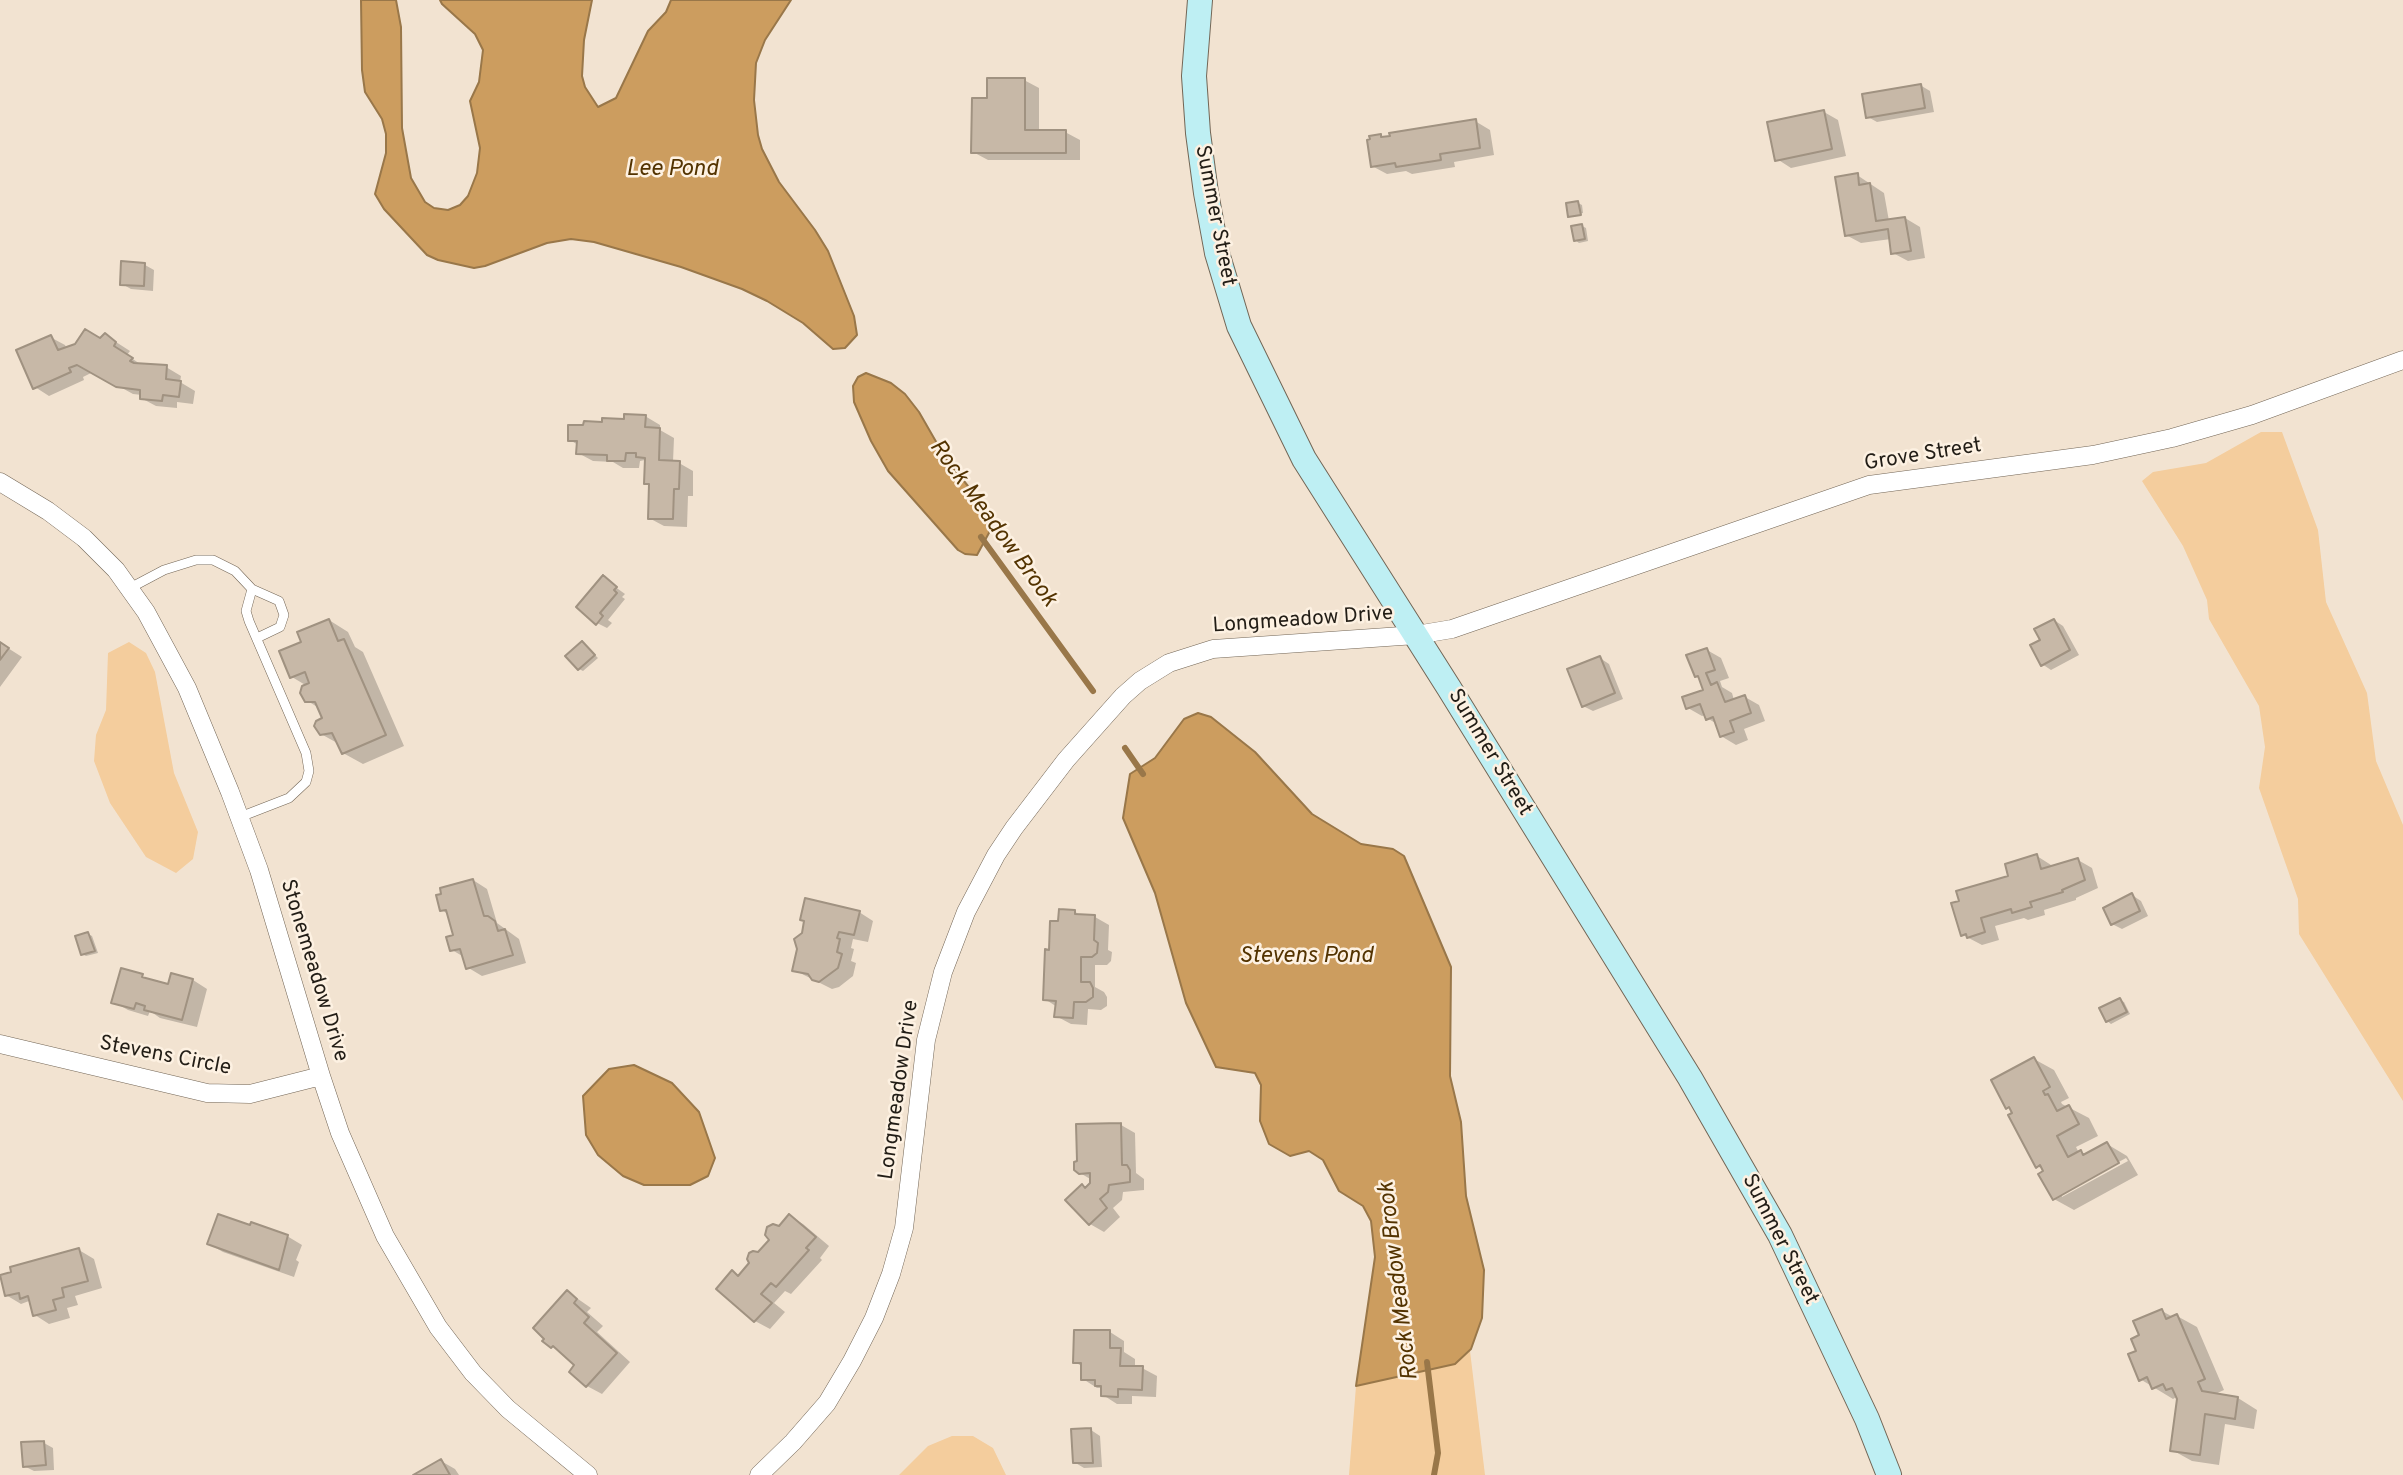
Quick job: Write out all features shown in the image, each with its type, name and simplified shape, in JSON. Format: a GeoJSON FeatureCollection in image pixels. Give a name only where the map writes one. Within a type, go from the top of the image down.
{"type":"FeatureCollection","features":[{"type":"Feature","properties":{"kind":"main road","name":"Summer Street"},"geometry":{"type":"LineString","coordinates":[[1200,0],[1194,76],[1198,132],[1217,253],[1239,326],[1304,458],[1690,1078],[1780,1235],[1867,1419],[1889,1475]]}},
{"type":"Feature","properties":{"kind":"street","name":"Grove Street"},"geometry":{"type":"LineString","coordinates":[[1416,635],[1452,629],[1488,618],[1869,485],[2093,455],[2172,438],[2252,415],[2403,360]]}},
{"type":"Feature","properties":{"kind":"street","name":"Stonemeadow Drive"},"geometry":{"type":"LineString","coordinates":[[0,482],[75,531],[101,554],[130,588],[187,688],[240,817],[260,870],[321,1076],[349,1156],[384,1236],[438,1327],[473,1373],[508,1409],[588,1475]]}},
{"type":"Feature","properties":{"kind":"street","name":"Longmeadow Drive"},"geometry":{"type":"LineString","coordinates":[[759,1475],[827,1403],[874,1318],[904,1228],[926,1040],[943,972],[966,912],[996,855],[1066,760],[1140,681],[1159,668],[1191,654],[1235,646],[1416,635]]}},
{"type":"Feature","properties":{"kind":"street","name":"Stevens Circle"},"geometry":{"type":"LineString","coordinates":[[0,1044],[208,1093],[250,1094],[321,1076]]}},
{"type":"Feature","properties":{"kind":"lane"},"geometry":{"type":"LineString","coordinates":[[130,588],[164,570],[196,560],[213,560],[235,571],[252,589],[279,601],[284,615],[280,627],[257,638]]}},
{"type":"Feature","properties":{"kind":"lane"},"geometry":{"type":"LineString","coordinates":[[240,817],[289,798],[306,782],[309,771],[306,753],[246,611],[252,589]]}},
{"type":"Feature","properties":{"kind":"shaded area"},"geometry":{"type":"Polygon","coordinates":[[[2261,432],[2282,432],[2318,530],[2326,602],[2367,693],[2376,761],[2403,825],[2403,1101],[2299,934],[2298,899],[2259,788],[2265,747],[2259,706],[2209,619],[2207,600],[2183,546],[2142,481],[2153,472],[2206,463],[2261,432]]]}},
{"type":"Feature","properties":{"kind":"shaded area"},"geometry":{"type":"Polygon","coordinates":[[[129,642],[146,653],[155,672],[174,773],[198,832],[193,859],[176,873],[146,857],[110,803],[94,761],[96,735],[106,710],[108,653],[129,642]]]}},
{"type":"Feature","properties":{"kind":"shaded area"},"geometry":{"type":"Polygon","coordinates":[[[1470,1351],[1485,1475],[1349,1475],[1356,1386],[1455,1364],[1470,1351]]]}},
{"type":"Feature","properties":{"kind":"shaded area"},"geometry":{"type":"Polygon","coordinates":[[[952,1436],[973,1436],[993,1448],[1006,1475],[899,1475],[928,1446],[952,1436]]]}},
{"type":"Feature","properties":{"kind":"water","name":"Lee Pond"},"geometry":{"type":"Polygon","coordinates":[[[361,0],[396,0],[401,27],[402,128],[411,178],[425,202],[434,208],[448,210],[460,205],[468,196],[477,173],[480,148],[470,101],[479,82],[483,50],[475,34],[440,0],[592,0],[584,40],[582,76],[585,87],[598,107],[616,98],[648,31],[666,12],[671,0],[791,0],[765,40],[756,63],[754,100],[758,135],[779,182],[828,251],[854,316],[857,335],[845,348],[833,349],[803,323],[742,289],[681,267],[594,242],[571,239],[547,243],[474,268],[427,255],[384,209],[375,194],[386,153],[386,134],[382,119],[365,92],[361,0]]]}},
{"type":"Feature","properties":{"kind":"water"},"geometry":{"type":"Polygon","coordinates":[[[866,373],[891,383],[905,394],[919,412],[946,459],[981,502],[988,516],[990,531],[977,555],[958,550],[888,471],[854,402],[853,386],[858,377],[866,373]]]}},
{"type":"Feature","properties":{"kind":"water","name":"Stevens Pond"},"geometry":{"type":"Polygon","coordinates":[[[1198,713],[1211,717],[1255,752],[1312,814],[1361,844],[1393,849],[1404,856],[1451,967],[1450,1076],[1461,1122],[1466,1196],[1484,1270],[1482,1318],[1471,1349],[1455,1364],[1356,1386],[1375,1257],[1371,1221],[1363,1206],[1339,1191],[1323,1160],[1309,1151],[1290,1156],[1269,1144],[1260,1121],[1261,1085],[1255,1073],[1216,1067],[1186,1003],[1155,893],[1123,818],[1130,774],[1155,758],[1184,719],[1198,713]]]}},
{"type":"Feature","properties":{"kind":"water"},"geometry":{"type":"Polygon","coordinates":[[[634,1065],[672,1083],[699,1112],[715,1158],[708,1176],[690,1185],[644,1185],[623,1176],[598,1155],[586,1135],[583,1096],[609,1069],[634,1065]]]}},
{"type":"Feature","properties":{"kind":"building"},"geometry":{"type":"Polygon","coordinates":[[[987,78],[1025,78],[1025,130],[1066,130],[1066,153],[971,153],[972,98],[987,98],[987,78]]]}},
{"type":"Feature","properties":{"kind":"building"},"geometry":{"type":"Polygon","coordinates":[[[1921,84],[1925,108],[1866,118],[1862,94],[1921,84]]]}},
{"type":"Feature","properties":{"kind":"building"},"geometry":{"type":"Polygon","coordinates":[[[1824,110],[1832,149],[1775,161],[1767,122],[1824,110]]]}},
{"type":"Feature","properties":{"kind":"building"},"geometry":{"type":"Polygon","coordinates":[[[1476,119],[1480,148],[1440,154],[1441,160],[1396,167],[1395,163],[1371,167],[1367,140],[1370,139],[1369,136],[1390,136],[1389,133],[1476,119]]]}},
{"type":"Feature","properties":{"kind":"building"},"geometry":{"type":"Polygon","coordinates":[[[1858,173],[1859,185],[1870,183],[1876,221],[1905,217],[1911,251],[1891,254],[1888,229],[1845,236],[1835,177],[1858,173]]]}},
{"type":"Feature","properties":{"kind":"building"},"geometry":{"type":"Polygon","coordinates":[[[1578,201],[1581,215],[1568,217],[1566,203],[1578,201]]]}},
{"type":"Feature","properties":{"kind":"building"},"geometry":{"type":"Polygon","coordinates":[[[1582,224],[1585,239],[1574,241],[1571,226],[1582,224]]]}},
{"type":"Feature","properties":{"kind":"building"},"geometry":{"type":"Polygon","coordinates":[[[121,261],[145,263],[144,286],[120,285],[121,261]]]}},
{"type":"Feature","properties":{"kind":"building"},"geometry":{"type":"Polygon","coordinates":[[[85,329],[100,338],[105,333],[116,342],[114,346],[133,358],[130,361],[134,363],[167,365],[166,379],[181,381],[179,397],[163,395],[162,401],[140,399],[140,390],[116,387],[77,365],[69,368],[71,372],[33,389],[16,350],[51,335],[58,350],[75,344],[85,329]]]}},
{"type":"Feature","properties":{"kind":"building"},"geometry":{"type":"Polygon","coordinates":[[[624,414],[646,415],[645,427],[660,428],[659,460],[680,461],[679,489],[674,489],[673,519],[648,519],[649,484],[644,484],[645,458],[636,457],[636,453],[626,453],[625,461],[607,461],[607,455],[576,454],[577,441],[568,441],[568,425],[583,425],[584,421],[602,422],[602,418],[624,419],[624,414]]]}},
{"type":"Feature","properties":{"kind":"building"},"geometry":{"type":"Polygon","coordinates":[[[603,575],[617,587],[614,590],[617,593],[600,613],[603,616],[596,625],[576,607],[603,575]]]}},
{"type":"Feature","properties":{"kind":"building"},"geometry":{"type":"Polygon","coordinates":[[[329,619],[338,641],[344,639],[386,735],[342,754],[332,733],[320,735],[314,726],[316,721],[322,718],[315,702],[305,702],[300,693],[302,686],[309,683],[305,672],[290,678],[279,651],[301,642],[297,632],[329,619]]]}},
{"type":"Feature","properties":{"kind":"building"},"geometry":{"type":"Polygon","coordinates":[[[2054,619],[2070,650],[2041,666],[2030,645],[2040,640],[2034,629],[2054,619]]]}},
{"type":"Feature","properties":{"kind":"building"},"geometry":{"type":"Polygon","coordinates":[[[582,641],[595,655],[578,670],[565,656],[582,641]]]}},
{"type":"Feature","properties":{"kind":"building"},"geometry":{"type":"Polygon","coordinates":[[[0,642],[9,648],[0,660],[0,642]]]}},
{"type":"Feature","properties":{"kind":"building"},"geometry":{"type":"Polygon","coordinates":[[[1707,648],[1715,670],[1706,673],[1711,685],[1717,682],[1725,702],[1745,695],[1751,713],[1730,721],[1734,732],[1720,737],[1713,717],[1706,720],[1700,704],[1686,709],[1682,697],[1703,690],[1686,655],[1707,648]]]}},
{"type":"Feature","properties":{"kind":"building"},"geometry":{"type":"Polygon","coordinates":[[[1600,656],[1615,693],[1582,707],[1567,669],[1600,656]]]}},
{"type":"Feature","properties":{"kind":"building"},"geometry":{"type":"Polygon","coordinates":[[[2037,854],[2041,869],[2078,858],[2085,880],[2062,890],[2063,892],[2030,902],[2032,907],[2012,913],[2011,909],[1981,918],[1985,932],[1967,938],[1966,934],[1961,936],[1951,903],[1959,901],[1956,891],[2008,876],[2005,864],[2037,854]]]}},
{"type":"Feature","properties":{"kind":"building"},"geometry":{"type":"Polygon","coordinates":[[[473,879],[484,916],[495,921],[498,931],[505,929],[513,955],[466,969],[460,949],[450,951],[446,937],[453,935],[446,910],[440,911],[436,895],[441,894],[440,888],[473,879]]]}},
{"type":"Feature","properties":{"kind":"building"},"geometry":{"type":"Polygon","coordinates":[[[2132,893],[2140,911],[2111,925],[2103,908],[2132,893]]]}},
{"type":"Feature","properties":{"kind":"building"},"geometry":{"type":"Polygon","coordinates":[[[805,898],[860,911],[854,935],[839,932],[837,952],[842,954],[838,968],[819,982],[812,980],[808,974],[792,971],[797,949],[794,939],[802,933],[804,921],[800,920],[805,898]]]}},
{"type":"Feature","properties":{"kind":"building"},"geometry":{"type":"Polygon","coordinates":[[[1059,909],[1075,910],[1075,914],[1095,915],[1094,940],[1098,943],[1097,953],[1092,957],[1081,957],[1081,982],[1090,982],[1093,997],[1086,1002],[1074,1002],[1073,1018],[1054,1017],[1056,1001],[1043,1000],[1045,949],[1049,950],[1050,921],[1058,921],[1059,909]]]}},
{"type":"Feature","properties":{"kind":"building"},"geometry":{"type":"Polygon","coordinates":[[[88,932],[95,951],[81,955],[75,936],[88,932]]]}},
{"type":"Feature","properties":{"kind":"building"},"geometry":{"type":"Polygon","coordinates":[[[121,968],[168,984],[171,973],[193,979],[182,1020],[144,1010],[145,1006],[136,1003],[134,1009],[111,1003],[121,968]]]}},
{"type":"Feature","properties":{"kind":"building"},"geometry":{"type":"Polygon","coordinates":[[[2120,998],[2127,1012],[2106,1022],[2099,1008],[2120,998]]]}},
{"type":"Feature","properties":{"kind":"building"},"geometry":{"type":"Polygon","coordinates":[[[2034,1057],[2050,1087],[2043,1091],[2045,1095],[2048,1094],[2057,1111],[2069,1105],[2079,1124],[2057,1136],[2068,1157],[2081,1150],[2083,1155],[2107,1142],[2119,1163],[2053,1200],[2038,1174],[2043,1171],[2040,1165],[2036,1168],[2008,1115],[2012,1113],[2009,1107],[2006,1109],[1991,1080],[2034,1057]]]}},
{"type":"Feature","properties":{"kind":"building"},"geometry":{"type":"Polygon","coordinates":[[[1121,1123],[1122,1165],[1127,1165],[1130,1170],[1130,1182],[1109,1185],[1108,1192],[1100,1199],[1107,1208],[1089,1225],[1065,1200],[1082,1184],[1085,1188],[1090,1183],[1090,1173],[1079,1174],[1074,1170],[1074,1162],[1077,1161],[1076,1124],[1121,1123]]]}},
{"type":"Feature","properties":{"kind":"building"},"geometry":{"type":"Polygon","coordinates":[[[218,1214],[288,1235],[279,1270],[207,1244],[218,1214]]]}},
{"type":"Feature","properties":{"kind":"building"},"geometry":{"type":"Polygon","coordinates":[[[789,1214],[816,1237],[806,1248],[809,1250],[776,1287],[771,1283],[761,1294],[772,1303],[754,1322],[716,1289],[732,1270],[738,1276],[749,1263],[749,1253],[758,1252],[769,1240],[765,1235],[767,1227],[773,1224],[779,1226],[789,1214]]]}},
{"type":"Feature","properties":{"kind":"building"},"geometry":{"type":"Polygon","coordinates":[[[79,1248],[88,1281],[62,1288],[64,1297],[53,1300],[56,1310],[33,1316],[28,1296],[20,1299],[19,1293],[5,1296],[0,1275],[11,1272],[10,1267],[79,1248]]]}},
{"type":"Feature","properties":{"kind":"building"},"geometry":{"type":"Polygon","coordinates":[[[567,1290],[577,1299],[574,1303],[589,1317],[584,1323],[617,1353],[586,1387],[569,1372],[574,1365],[553,1346],[551,1348],[542,1341],[544,1339],[533,1328],[567,1290]]]}},
{"type":"Feature","properties":{"kind":"building"},"geometry":{"type":"Polygon","coordinates":[[[2162,1309],[2166,1319],[2177,1314],[2205,1379],[2198,1382],[2202,1391],[2238,1397],[2235,1419],[2205,1414],[2200,1455],[2170,1451],[2177,1399],[2172,1388],[2166,1390],[2163,1384],[2152,1389],[2147,1377],[2139,1381],[2128,1354],[2136,1351],[2131,1339],[2139,1335],[2133,1321],[2162,1309]]]}},
{"type":"Feature","properties":{"kind":"building"},"geometry":{"type":"Polygon","coordinates":[[[1074,1330],[1110,1330],[1110,1348],[1121,1348],[1120,1366],[1143,1366],[1142,1390],[1118,1389],[1118,1397],[1101,1396],[1101,1386],[1095,1386],[1095,1380],[1081,1380],[1081,1363],[1073,1363],[1074,1330]]]}},
{"type":"Feature","properties":{"kind":"building"},"geometry":{"type":"Polygon","coordinates":[[[1091,1428],[1093,1463],[1073,1463],[1071,1429],[1091,1428]]]}},
{"type":"Feature","properties":{"kind":"building"},"geometry":{"type":"Polygon","coordinates":[[[44,1441],[46,1465],[23,1467],[21,1442],[44,1441]]]}},
{"type":"Feature","properties":{"kind":"building"},"geometry":{"type":"Polygon","coordinates":[[[441,1459],[450,1475],[413,1475],[441,1459]]]}},
{"type":"Feature","properties":{"kind":"waterway","name":"Rock Meadow Brook"},"geometry":{"type":"LineString","coordinates":[[981,537],[1093,691]]}},
{"type":"Feature","properties":{"kind":"waterway","name":"Rock Meadow Brook"},"geometry":{"type":"LineString","coordinates":[[1125,748],[1143,774]]}},
{"type":"Feature","properties":{"kind":"waterway","name":"Rock Meadow Brook"},"geometry":{"type":"LineString","coordinates":[[1427,1362],[1438,1453],[1434,1475]]}}]}
